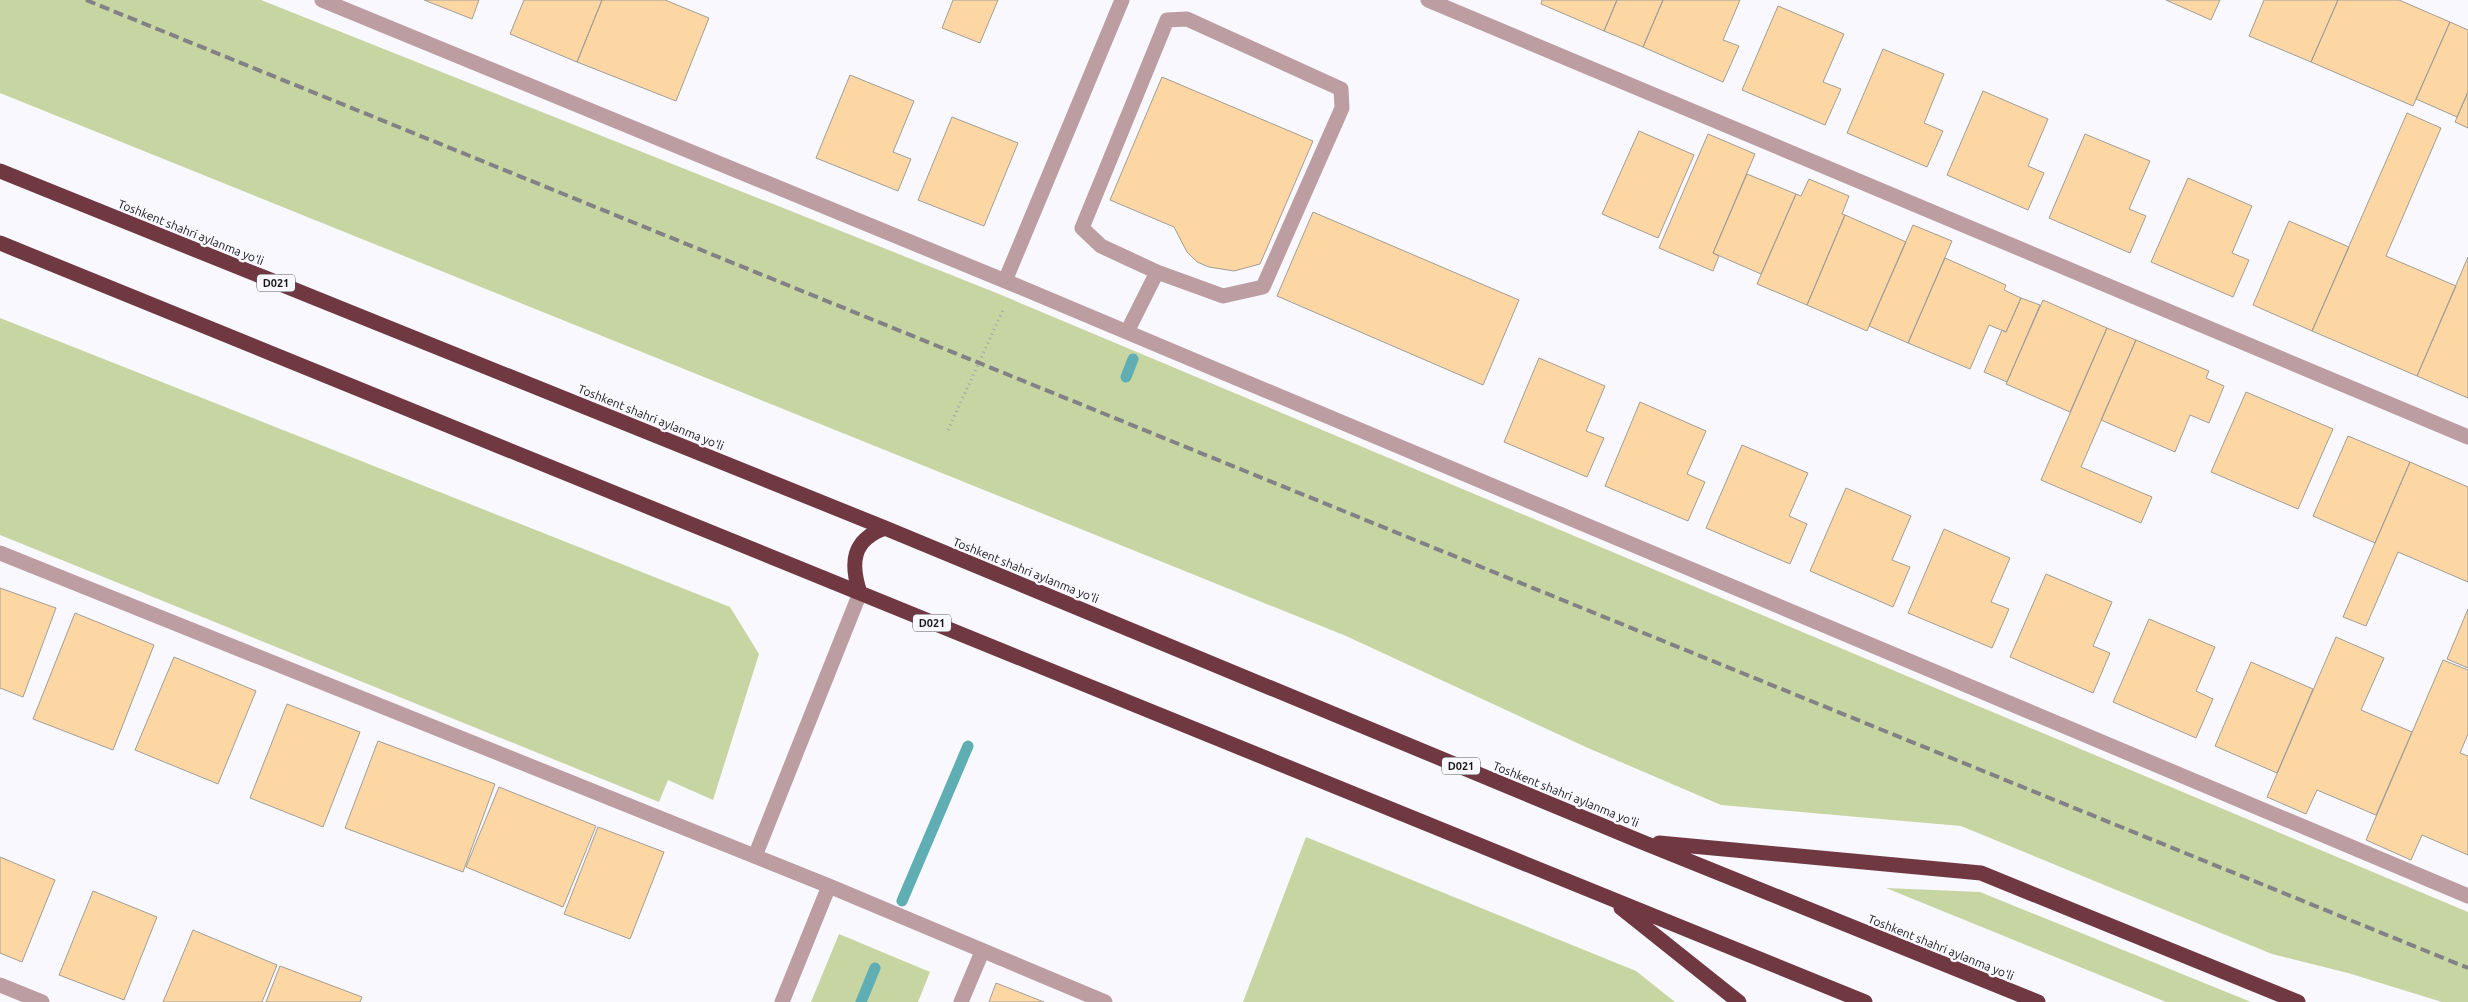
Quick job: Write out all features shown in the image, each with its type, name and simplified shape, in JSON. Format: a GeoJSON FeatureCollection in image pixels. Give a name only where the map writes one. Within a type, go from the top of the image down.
{"type":"FeatureCollection","features":[{"type":"Feature","properties":{"kind":"highway","name":"Toshkent shahri aylanma yoʻli"},"geometry":{"type":"LineString","coordinates":[[0,171],[885,528],[1642,842],[2038,1002]]}},
{"type":"Feature","properties":{"kind":"highway","name":"D021"},"geometry":{"type":"LineString","coordinates":[[0,243],[1864,1002]]}},
{"type":"Feature","properties":{"kind":"highway"},"geometry":{"type":"LineString","coordinates":[[860,593],[854,573],[856,553],[866,537],[885,528]]}},
{"type":"Feature","properties":{"kind":"highway"},"geometry":{"type":"LineString","coordinates":[[1642,842],[1981,873],[2298,1002]]}},
{"type":"Feature","properties":{"kind":"highway"},"geometry":{"type":"LineString","coordinates":[[1608,898],[1739,1002]]}},
{"type":"Feature","properties":{"kind":"street"},"geometry":{"type":"LineString","coordinates":[[322,0],[1010,283],[2468,896]]}},
{"type":"Feature","properties":{"kind":"street"},"geometry":{"type":"LineString","coordinates":[[1010,283],[1122,0]]}},
{"type":"Feature","properties":{"kind":"street"},"geometry":{"type":"LineString","coordinates":[[1428,0],[2468,437]]}},
{"type":"Feature","properties":{"kind":"street"},"geometry":{"type":"LineString","coordinates":[[1187,19],[1342,89],[1342,108],[1263,287],[1223,296],[1157,272],[1100,246],[1082,228],[1167,20],[1187,19]]}},
{"type":"Feature","properties":{"kind":"street"},"geometry":{"type":"LineString","coordinates":[[1127,332],[1157,272]]}},
{"type":"Feature","properties":{"kind":"street"},"geometry":{"type":"LineString","coordinates":[[0,553],[829,886],[982,952],[1105,1002]]}},
{"type":"Feature","properties":{"kind":"street"},"geometry":{"type":"LineString","coordinates":[[755,856],[860,593]]}},
{"type":"Feature","properties":{"kind":"street"},"geometry":{"type":"LineString","coordinates":[[782,1002],[829,886]]}},
{"type":"Feature","properties":{"kind":"street"},"geometry":{"type":"LineString","coordinates":[[961,1002],[982,952]]}},
{"type":"Feature","properties":{"kind":"street"},"geometry":{"type":"LineString","coordinates":[[0,985],[42,1002]]}},
{"type":"Feature","properties":{"kind":"path"},"geometry":{"type":"LineString","coordinates":[[948,430],[1010,283]]}},
{"type":"Feature","properties":{"kind":"green space"},"geometry":{"type":"Polygon","coordinates":[[[0,0],[261,0],[999,294],[2468,912],[2468,1002],[2442,1002],[2348,973],[2272,954],[1961,826],[1721,805],[1588,748],[1346,636],[0,93],[0,0]]]}},
{"type":"Feature","properties":{"kind":"green space"},"geometry":{"type":"Polygon","coordinates":[[[0,318],[730,607],[759,654],[713,800],[668,780],[659,802],[0,535],[0,318]]]}},
{"type":"Feature","properties":{"kind":"green space"},"geometry":{"type":"Polygon","coordinates":[[[1306,837],[1636,971],[1675,1002],[1243,1002],[1306,837]]]}},
{"type":"Feature","properties":{"kind":"green space"},"geometry":{"type":"Polygon","coordinates":[[[1886,888],[1980,892],[2251,1002],[2166,1002],[1886,888]]]}},
{"type":"Feature","properties":{"kind":"green space"},"geometry":{"type":"Polygon","coordinates":[[[839,934],[930,972],[918,1002],[811,1002],[839,934]]]}},
{"type":"Feature","properties":{"kind":"building"},"geometry":{"type":"Polygon","coordinates":[[[424,0],[479,0],[472,19],[424,0]]]}},
{"type":"Feature","properties":{"kind":"building"},"geometry":{"type":"Polygon","coordinates":[[[524,0],[602,0],[577,62],[510,34],[524,0]]]}},
{"type":"Feature","properties":{"kind":"building"},"geometry":{"type":"Polygon","coordinates":[[[602,0],[665,0],[709,18],[676,101],[577,62],[602,0]]]}},
{"type":"Feature","properties":{"kind":"building"},"geometry":{"type":"Polygon","coordinates":[[[953,0],[998,0],[980,43],[942,28],[953,0]]]}},
{"type":"Feature","properties":{"kind":"building"},"geometry":{"type":"Polygon","coordinates":[[[1542,0],[1617,0],[1604,31],[1541,4],[1542,0]]]}},
{"type":"Feature","properties":{"kind":"building"},"geometry":{"type":"Polygon","coordinates":[[[1617,0],[1663,0],[1643,47],[1604,31],[1617,0]]]}},
{"type":"Feature","properties":{"kind":"building"},"geometry":{"type":"Polygon","coordinates":[[[1663,0],[1740,0],[1723,40],[1739,46],[1723,82],[1643,47],[1663,0]]]}},
{"type":"Feature","properties":{"kind":"building"},"geometry":{"type":"Polygon","coordinates":[[[2166,0],[2220,0],[2211,20],[2166,0]]]}},
{"type":"Feature","properties":{"kind":"building"},"geometry":{"type":"Polygon","coordinates":[[[2264,0],[2338,0],[2311,62],[2249,36],[2264,0]]]}},
{"type":"Feature","properties":{"kind":"building"},"geometry":{"type":"Polygon","coordinates":[[[2338,0],[2399,0],[2450,22],[2413,106],[2311,62],[2338,0]]]}},
{"type":"Feature","properties":{"kind":"building"},"geometry":{"type":"Polygon","coordinates":[[[1778,6],[1844,34],[1823,82],[1841,89],[1825,125],[1742,90],[1778,6]]]}},
{"type":"Feature","properties":{"kind":"building"},"geometry":{"type":"Polygon","coordinates":[[[2450,22],[2468,30],[2468,92],[2457,117],[2416,99],[2450,22]]]}},
{"type":"Feature","properties":{"kind":"building"},"geometry":{"type":"Polygon","coordinates":[[[1883,49],[1944,74],[1924,123],[1943,131],[1927,167],[1847,133],[1883,49]]]}},
{"type":"Feature","properties":{"kind":"building"},"geometry":{"type":"Polygon","coordinates":[[[850,75],[914,101],[893,152],[911,159],[898,191],[816,158],[850,75]]]}},
{"type":"Feature","properties":{"kind":"building"},"geometry":{"type":"Polygon","coordinates":[[[1162,77],[1313,141],[1260,264],[1234,271],[1209,267],[1197,262],[1187,252],[1174,227],[1110,200],[1162,77]]]}},
{"type":"Feature","properties":{"kind":"building"},"geometry":{"type":"Polygon","coordinates":[[[1983,91],[2048,119],[2028,166],[2044,173],[2028,210],[1947,175],[1983,91]]]}},
{"type":"Feature","properties":{"kind":"building"},"geometry":{"type":"Polygon","coordinates":[[[2468,92],[2468,128],[2455,122],[2468,92]]]}},
{"type":"Feature","properties":{"kind":"building"},"geometry":{"type":"Polygon","coordinates":[[[2407,113],[2441,128],[2386,256],[2456,286],[2417,376],[2312,331],[2407,113]]]}},
{"type":"Feature","properties":{"kind":"building"},"geometry":{"type":"Polygon","coordinates":[[[952,117],[1018,143],[984,226],[918,200],[952,117]]]}},
{"type":"Feature","properties":{"kind":"building"},"geometry":{"type":"Polygon","coordinates":[[[1639,131],[1694,155],[1658,238],[1602,214],[1639,131]]]}},
{"type":"Feature","properties":{"kind":"building"},"geometry":{"type":"Polygon","coordinates":[[[1708,134],[1755,154],[1713,253],[1719,256],[1713,271],[1659,248],[1708,134]]]}},
{"type":"Feature","properties":{"kind":"building"},"geometry":{"type":"Polygon","coordinates":[[[2085,134],[2150,161],[2129,209],[2146,216],[2130,253],[2049,218],[2085,134]]]}},
{"type":"Feature","properties":{"kind":"building"},"geometry":{"type":"Polygon","coordinates":[[[1747,174],[1796,194],[1761,274],[1713,253],[1747,174]]]}},
{"type":"Feature","properties":{"kind":"building"},"geometry":{"type":"Polygon","coordinates":[[[2188,178],[2252,206],[2232,253],[2249,260],[2233,297],[2151,262],[2188,178]]]}},
{"type":"Feature","properties":{"kind":"building"},"geometry":{"type":"Polygon","coordinates":[[[1809,179],[1849,196],[1842,214],[1845,215],[1807,305],[1757,284],[1796,194],[1801,196],[1809,179]]]}},
{"type":"Feature","properties":{"kind":"building"},"geometry":{"type":"Polygon","coordinates":[[[1313,212],[1519,300],[1483,385],[1277,296],[1313,212]]]}},
{"type":"Feature","properties":{"kind":"building"},"geometry":{"type":"Polygon","coordinates":[[[1845,215],[1906,242],[1867,331],[1807,305],[1845,215]]]}},
{"type":"Feature","properties":{"kind":"building"},"geometry":{"type":"Polygon","coordinates":[[[2289,221],[2349,247],[2312,331],[2253,305],[2289,221]]]}},
{"type":"Feature","properties":{"kind":"building"},"geometry":{"type":"Polygon","coordinates":[[[1913,225],[1952,241],[1908,343],[1869,326],[1913,225]]]}},
{"type":"Feature","properties":{"kind":"building"},"geometry":{"type":"Polygon","coordinates":[[[2468,257],[2468,398],[2417,376],[2468,257]]]}},
{"type":"Feature","properties":{"kind":"building"},"geometry":{"type":"Polygon","coordinates":[[[1945,258],[2006,285],[2004,290],[2021,298],[2006,332],[1989,325],[1970,369],[1908,343],[1945,258]]]}},
{"type":"Feature","properties":{"kind":"building"},"geometry":{"type":"Polygon","coordinates":[[[2021,298],[2040,305],[2007,382],[1984,372],[2002,330],[2006,332],[2021,298]]]}},
{"type":"Feature","properties":{"kind":"building"},"geometry":{"type":"Polygon","coordinates":[[[2043,300],[2107,328],[2070,412],[2006,384],[2043,300]]]}},
{"type":"Feature","properties":{"kind":"building"},"geometry":{"type":"Polygon","coordinates":[[[2107,328],[2136,340],[2081,467],[2152,497],[2141,523],[2041,480],[2107,328]]]}},
{"type":"Feature","properties":{"kind":"building"},"geometry":{"type":"Polygon","coordinates":[[[2136,340],[2209,371],[2206,378],[2224,386],[2209,423],[2190,415],[2175,452],[2101,420],[2136,340]]]}},
{"type":"Feature","properties":{"kind":"building"},"geometry":{"type":"Polygon","coordinates":[[[1539,358],[1605,386],[1586,431],[1604,438],[1587,477],[1504,442],[1539,358]]]}},
{"type":"Feature","properties":{"kind":"building"},"geometry":{"type":"Polygon","coordinates":[[[2246,392],[2333,429],[2298,509],[2211,472],[2246,392]]]}},
{"type":"Feature","properties":{"kind":"building"},"geometry":{"type":"Polygon","coordinates":[[[1640,402],[1706,431],[1687,474],[1705,482],[1688,521],[1605,486],[1640,402]]]}},
{"type":"Feature","properties":{"kind":"building"},"geometry":{"type":"Polygon","coordinates":[[[2348,436],[2410,462],[2375,543],[2313,516],[2348,436]]]}},
{"type":"Feature","properties":{"kind":"building"},"geometry":{"type":"Polygon","coordinates":[[[1742,445],[1808,473],[1789,516],[1807,524],[1790,564],[1706,528],[1742,445]]]}},
{"type":"Feature","properties":{"kind":"building"},"geometry":{"type":"Polygon","coordinates":[[[2410,462],[2468,487],[2468,582],[2398,552],[2366,626],[2343,617],[2410,462]]]}},
{"type":"Feature","properties":{"kind":"building"},"geometry":{"type":"Polygon","coordinates":[[[1846,488],[1911,516],[1892,560],[1910,567],[1893,607],[1810,571],[1846,488]]]}},
{"type":"Feature","properties":{"kind":"building"},"geometry":{"type":"Polygon","coordinates":[[[1944,529],[2010,558],[1991,602],[2009,609],[1992,648],[1908,613],[1944,529]]]}},
{"type":"Feature","properties":{"kind":"building"},"geometry":{"type":"Polygon","coordinates":[[[2046,574],[2112,602],[2093,646],[2110,653],[2093,693],[2010,657],[2046,574]]]}},
{"type":"Feature","properties":{"kind":"building"},"geometry":{"type":"Polygon","coordinates":[[[0,588],[56,608],[23,697],[0,688],[0,588]]]}},
{"type":"Feature","properties":{"kind":"building"},"geometry":{"type":"Polygon","coordinates":[[[2468,609],[2468,668],[2447,659],[2468,609]]]}},
{"type":"Feature","properties":{"kind":"building"},"geometry":{"type":"Polygon","coordinates":[[[75,613],[154,645],[113,750],[33,719],[75,613]]]}},
{"type":"Feature","properties":{"kind":"building"},"geometry":{"type":"Polygon","coordinates":[[[2149,619],[2215,647],[2196,691],[2213,699],[2196,738],[2113,702],[2149,619]]]}},
{"type":"Feature","properties":{"kind":"building"},"geometry":{"type":"Polygon","coordinates":[[[2336,637],[2384,658],[2361,710],[2412,732],[2376,815],[2317,790],[2306,814],[2267,797],[2336,637]]]}},
{"type":"Feature","properties":{"kind":"building"},"geometry":{"type":"Polygon","coordinates":[[[174,657],[256,691],[218,784],[135,750],[174,657]]]}},
{"type":"Feature","properties":{"kind":"building"},"geometry":{"type":"Polygon","coordinates":[[[2443,660],[2468,670],[2468,734],[2460,753],[2468,756],[2468,855],[2422,835],[2411,860],[2366,840],[2443,660]]]}},
{"type":"Feature","properties":{"kind":"building"},"geometry":{"type":"Polygon","coordinates":[[[2251,662],[2313,689],[2277,773],[2215,746],[2251,662]]]}},
{"type":"Feature","properties":{"kind":"building"},"geometry":{"type":"Polygon","coordinates":[[[287,704],[360,732],[323,827],[250,798],[287,704]]]}},
{"type":"Feature","properties":{"kind":"building"},"geometry":{"type":"Polygon","coordinates":[[[378,741],[495,784],[463,872],[345,828],[378,741]]]}},
{"type":"Feature","properties":{"kind":"building"},"geometry":{"type":"Polygon","coordinates":[[[499,787],[596,826],[563,907],[466,867],[499,787]]]}},
{"type":"Feature","properties":{"kind":"building"},"geometry":{"type":"Polygon","coordinates":[[[598,827],[664,852],[630,939],[564,914],[598,827]]]}},
{"type":"Feature","properties":{"kind":"building"},"geometry":{"type":"Polygon","coordinates":[[[0,857],[55,880],[22,962],[0,953],[0,857]]]}},
{"type":"Feature","properties":{"kind":"building"},"geometry":{"type":"Polygon","coordinates":[[[93,891],[157,917],[124,1000],[59,975],[93,891]]]}},
{"type":"Feature","properties":{"kind":"building"},"geometry":{"type":"Polygon","coordinates":[[[193,930],[277,965],[262,1002],[163,1002],[193,930]]]}},
{"type":"Feature","properties":{"kind":"building"},"geometry":{"type":"Polygon","coordinates":[[[280,966],[362,997],[360,1002],[266,1002],[280,966]]]}},
{"type":"Feature","properties":{"kind":"building"},"geometry":{"type":"Polygon","coordinates":[[[996,983],[1044,1002],[989,1002],[996,983]]]}},
{"type":"Feature","properties":{"kind":"waterway"},"geometry":{"type":"LineString","coordinates":[[1126,377],[1133,359]]}},
{"type":"Feature","properties":{"kind":"waterway"},"geometry":{"type":"LineString","coordinates":[[902,901],[968,746]]}},
{"type":"Feature","properties":{"kind":"waterway"},"geometry":{"type":"LineString","coordinates":[[861,1002],[875,968]]}},
{"type":"Feature","properties":{"kind":"railway"},"geometry":{"type":"LineString","coordinates":[[86,0],[2468,968]]}}]}
